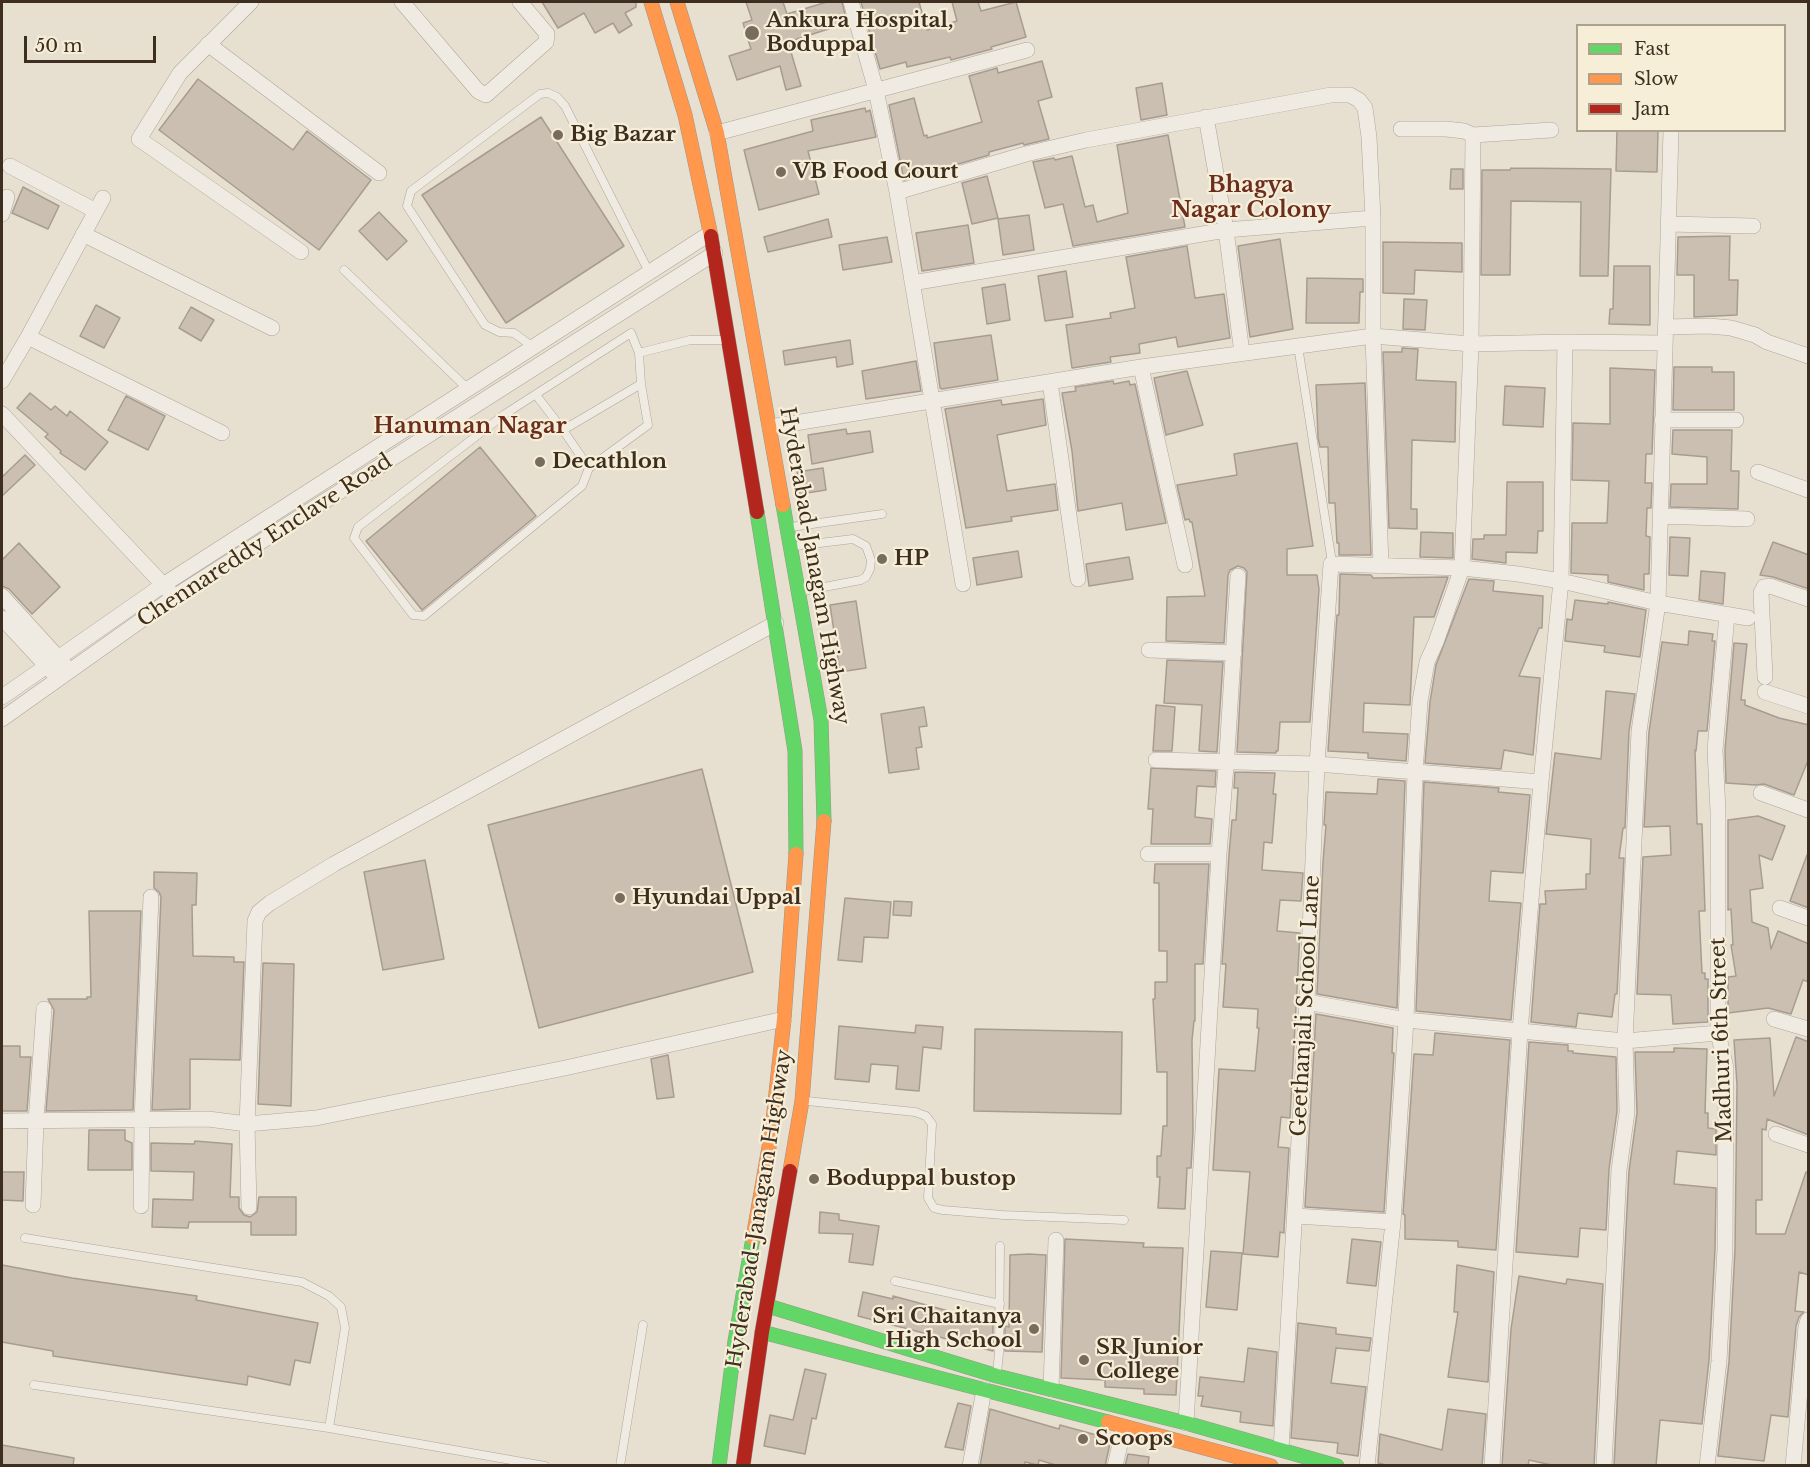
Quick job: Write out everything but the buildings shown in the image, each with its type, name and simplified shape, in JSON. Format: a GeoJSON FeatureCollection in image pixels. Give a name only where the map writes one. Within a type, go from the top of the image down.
{"type":"FeatureCollection","features":[{"type":"Feature","properties":{"kind":"main road","name":"Hyderabad-Janagam Highway"},"geometry":{"type":"LineString","coordinates":[[651,2],[685,115],[709,234],[715,253],[795,751],[796,847],[784,1019],[772,1130],[735,1341],[719,1466]]}},
{"type":"Feature","properties":{"kind":"main road","name":"Hyderabad-Janagam Highway"},"geometry":{"type":"LineString","coordinates":[[677,2],[717,133],[821,720],[824,832],[802,1101],[762,1332],[743,1466]]}},
{"type":"Feature","properties":{"kind":"main road"},"geometry":{"type":"LineString","coordinates":[[787,977],[812,977]]}},
{"type":"Feature","properties":{"kind":"main road"},"geometry":{"type":"LineString","coordinates":[[768,1306],[997,1376],[1186,1423],[1336,1466]]}},
{"type":"Feature","properties":{"kind":"main road"},"geometry":{"type":"LineString","coordinates":[[762,1332],[1188,1442],[1271,1466]]}},
{"type":"Feature","properties":{"kind":"street"},"geometry":{"type":"LineString","coordinates":[[251,2],[180,73],[139,139],[301,252]]}},
{"type":"Feature","properties":{"kind":"street"},"geometry":{"type":"LineString","coordinates":[[402,2],[478,92],[486,95],[546,42],[547,34],[520,2]]}},
{"type":"Feature","properties":{"kind":"street"},"geometry":{"type":"LineString","coordinates":[[851,2],[876,90],[897,192],[963,584]]}},
{"type":"Feature","properties":{"kind":"street"},"geometry":{"type":"LineString","coordinates":[[208,44],[379,173]]}},
{"type":"Feature","properties":{"kind":"street"},"geometry":{"type":"LineString","coordinates":[[717,133],[1027,50]]}},
{"type":"Feature","properties":{"kind":"street"},"geometry":{"type":"LineString","coordinates":[[897,192],[1026,154],[1206,117],[1331,95],[1350,95],[1359,100],[1365,108],[1369,137],[1373,218],[1372,336],[1381,566]]}},
{"type":"Feature","properties":{"kind":"street"},"geometry":{"type":"LineString","coordinates":[[1206,117],[1226,230],[1242,353]]}},
{"type":"Feature","properties":{"kind":"street"},"geometry":{"type":"LineString","coordinates":[[1401,129],[1455,130],[1473,135],[1551,130]]}},
{"type":"Feature","properties":{"kind":"street"},"geometry":{"type":"LineString","coordinates":[[1604,1466],[1618,1182],[1627,1112],[1625,1041],[1639,731],[1658,603],[1671,132]]}},
{"type":"Feature","properties":{"kind":"street"},"geometry":{"type":"LineString","coordinates":[[1367,1466],[1394,1222],[1406,1020],[1415,773],[1420,701],[1427,662],[1462,568],[1471,344],[1473,135]]}},
{"type":"Feature","properties":{"kind":"street"},"geometry":{"type":"LineString","coordinates":[[2,381],[100,204],[10,166]]}},
{"type":"Feature","properties":{"kind":"street"},"geometry":{"type":"LineString","coordinates":[[2,214],[7,197]]}},
{"type":"Feature","properties":{"kind":"street"},"geometry":{"type":"LineString","coordinates":[[912,283],[1226,230],[1373,218]]}},
{"type":"Feature","properties":{"kind":"street"},"geometry":{"type":"LineString","coordinates":[[1668,224],[1753,226]]}},
{"type":"Feature","properties":{"kind":"street"},"geometry":{"type":"LineString","coordinates":[[83,234],[272,328]]}},
{"type":"Feature","properties":{"kind":"street","name":"Chennareddy Enclave Road"},"geometry":{"type":"LineString","coordinates":[[2,697],[163,585],[709,234]]}},
{"type":"Feature","properties":{"kind":"street","name":"Chennareddy Enclave Road"},"geometry":{"type":"LineString","coordinates":[[2,719],[174,597],[715,253]]}},
{"type":"Feature","properties":{"kind":"street"},"geometry":{"type":"LineString","coordinates":[[1665,327],[1731,328],[1809,356]]}},
{"type":"Feature","properties":{"kind":"street"},"geometry":{"type":"LineString","coordinates":[[770,427],[1141,367],[1372,336],[1471,344],[1664,343]]}},
{"type":"Feature","properties":{"kind":"street"},"geometry":{"type":"LineString","coordinates":[[28,337],[222,433]]}},
{"type":"Feature","properties":{"kind":"street"},"geometry":{"type":"LineString","coordinates":[[1492,1466],[1520,1031],[1560,581],[1565,342]]}},
{"type":"Feature","properties":{"kind":"street"},"geometry":{"type":"LineString","coordinates":[[1141,367],[1185,565]]}},
{"type":"Feature","properties":{"kind":"street"},"geometry":{"type":"LineString","coordinates":[[1050,382],[1078,579]]}},
{"type":"Feature","properties":{"kind":"street"},"geometry":{"type":"LineString","coordinates":[[2,414],[174,597]]}},
{"type":"Feature","properties":{"kind":"street"},"geometry":{"type":"LineString","coordinates":[[1662,420],[1737,420]]}},
{"type":"Feature","properties":{"kind":"street"},"geometry":{"type":"LineString","coordinates":[[1758,472],[1809,490]]}},
{"type":"Feature","properties":{"kind":"street"},"geometry":{"type":"LineString","coordinates":[[1660,516],[1747,519]]}},
{"type":"Feature","properties":{"kind":"street"},"geometry":{"type":"LineString","coordinates":[[1331,564],[1462,568],[1560,581],[1658,603],[1748,618]]}},
{"type":"Feature","properties":{"kind":"street","name":"Geethanjali School Lane"},"geometry":{"type":"LineString","coordinates":[[1281,1449],[1307,1002],[1317,764],[1331,564]]}},
{"type":"Feature","properties":{"kind":"street"},"geometry":{"type":"LineString","coordinates":[[1186,1423],[1219,854],[1238,576]]}},
{"type":"Feature","properties":{"kind":"street"},"geometry":{"type":"LineString","coordinates":[[1809,599],[1770,586],[1764,587],[1761,593],[1765,685],[1809,706]]}},
{"type":"Feature","properties":{"kind":"street"},"geometry":{"type":"LineString","coordinates":[[2,596],[9,619],[64,674]]}},
{"type":"Feature","properties":{"kind":"street","name":"Madhuri 6th Street"},"geometry":{"type":"LineString","coordinates":[[1707,1466],[1719,1361],[1725,1249],[1726,1068],[1718,1033],[1718,812],[1715,750],[1727,615]]}},
{"type":"Feature","properties":{"kind":"street"},"geometry":{"type":"LineString","coordinates":[[249,1207],[247,1124],[255,921],[259,912],[334,864],[776,622]]}},
{"type":"Feature","properties":{"kind":"street"},"geometry":{"type":"LineString","coordinates":[[1149,650],[1234,653]]}},
{"type":"Feature","properties":{"kind":"street"},"geometry":{"type":"LineString","coordinates":[[1156,760],[1317,764],[1541,782]]}},
{"type":"Feature","properties":{"kind":"street"},"geometry":{"type":"LineString","coordinates":[[1761,793],[1809,810]]}},
{"type":"Feature","properties":{"kind":"street"},"geometry":{"type":"LineString","coordinates":[[1148,854],[1219,854]]}},
{"type":"Feature","properties":{"kind":"street"},"geometry":{"type":"LineString","coordinates":[[141,1206],[151,897]]}},
{"type":"Feature","properties":{"kind":"street"},"geometry":{"type":"LineString","coordinates":[[1780,908],[1809,918]]}},
{"type":"Feature","properties":{"kind":"street"},"geometry":{"type":"LineString","coordinates":[[1307,1002],[1406,1020],[1625,1041],[1718,1033]]}},
{"type":"Feature","properties":{"kind":"street"},"geometry":{"type":"LineString","coordinates":[[33,1205],[44,1009]]}},
{"type":"Feature","properties":{"kind":"street"},"geometry":{"type":"LineString","coordinates":[[2,1121],[208,1119],[247,1124],[327,1115],[565,1068],[784,1019]]}},
{"type":"Feature","properties":{"kind":"street"},"geometry":{"type":"LineString","coordinates":[[1774,1019],[1809,1029]]}},
{"type":"Feature","properties":{"kind":"street"},"geometry":{"type":"LineString","coordinates":[[1776,1134],[1809,1145]]}},
{"type":"Feature","properties":{"kind":"street"},"geometry":{"type":"LineString","coordinates":[[1294,1216],[1394,1222]]}},
{"type":"Feature","properties":{"kind":"street"},"geometry":{"type":"LineString","coordinates":[[1051,1389],[1056,1240]]}},
{"type":"Feature","properties":{"kind":"street"},"geometry":{"type":"LineString","coordinates":[[1793,1466],[1806,1327],[1809,1320]]}},
{"type":"Feature","properties":{"kind":"street"},"geometry":{"type":"LineString","coordinates":[[970,1466],[984,1390]]}},
{"type":"Feature","properties":{"kind":"street"},"geometry":{"type":"LineString","coordinates":[[1115,1466],[1124,1427]]}},
{"type":"Feature","properties":{"kind":"lane"},"geometry":{"type":"LineString","coordinates":[[533,347],[514,333],[499,333],[485,325],[407,206],[411,191],[540,94],[548,93],[557,97],[565,106],[649,272]]}},
{"type":"Feature","properties":{"kind":"lane"},"geometry":{"type":"LineString","coordinates":[[344,270],[468,389]]}},
{"type":"Feature","properties":{"kind":"lane"},"geometry":{"type":"LineString","coordinates":[[631,333],[639,353],[641,384],[648,425],[589,468],[582,486],[424,616],[413,615],[354,538],[358,527],[506,414],[631,333]]}},
{"type":"Feature","properties":{"kind":"lane"},"geometry":{"type":"LineString","coordinates":[[639,353],[690,340],[729,340]]}},
{"type":"Feature","properties":{"kind":"lane"},"geometry":{"type":"LineString","coordinates":[[1298,345],[1331,564]]}},
{"type":"Feature","properties":{"kind":"lane"},"geometry":{"type":"LineString","coordinates":[[563,430],[641,384]]}},
{"type":"Feature","properties":{"kind":"lane"},"geometry":{"type":"LineString","coordinates":[[536,395],[589,468]]}},
{"type":"Feature","properties":{"kind":"lane"},"geometry":{"type":"LineString","coordinates":[[788,527],[882,514]]}},
{"type":"Feature","properties":{"kind":"lane"},"geometry":{"type":"LineString","coordinates":[[791,546],[853,539],[866,546],[871,560],[870,569],[866,577],[861,580],[799,592]]}},
{"type":"Feature","properties":{"kind":"lane"},"geometry":{"type":"LineString","coordinates":[[802,1101],[915,1112],[926,1116],[932,1124],[928,1198],[934,1208],[1003,1215],[1124,1220]]}},
{"type":"Feature","properties":{"kind":"lane"},"geometry":{"type":"LineString","coordinates":[[25,1238],[302,1282],[329,1296],[341,1307],[345,1328],[329,1428]]}},
{"type":"Feature","properties":{"kind":"lane"},"geometry":{"type":"LineString","coordinates":[[997,1376],[1000,1246]]}},
{"type":"Feature","properties":{"kind":"lane"},"geometry":{"type":"LineString","coordinates":[[895,1281],[1000,1304]]}},
{"type":"Feature","properties":{"kind":"lane"},"geometry":{"type":"LineString","coordinates":[[620,1466],[643,1325]]}},
{"type":"Feature","properties":{"kind":"lane"},"geometry":{"type":"LineString","coordinates":[[34,1385],[329,1428],[545,1466]]}},
{"type":"Feature","properties":{"kind":"traffic: fast"},"geometry":{"type":"LineString","coordinates":[[783,505],[821,720],[824,821]]}},
{"type":"Feature","properties":{"kind":"traffic: fast"},"geometry":{"type":"LineString","coordinates":[[757,512],[795,751],[796,854]]}},
{"type":"Feature","properties":{"kind":"traffic: fast"},"geometry":{"type":"LineString","coordinates":[[719,1466],[735,1341],[753,1238]]}},
{"type":"Feature","properties":{"kind":"traffic: fast"},"geometry":{"type":"LineString","coordinates":[[768,1306],[997,1376],[1186,1423],[1337,1466]]}},
{"type":"Feature","properties":{"kind":"traffic: fast"},"geometry":{"type":"LineString","coordinates":[[762,1332],[1108,1422]]}},
{"type":"Feature","properties":{"kind":"traffic: slow"},"geometry":{"type":"LineString","coordinates":[[651,2],[685,115],[711,236]]}},
{"type":"Feature","properties":{"kind":"traffic: slow"},"geometry":{"type":"LineString","coordinates":[[677,2],[717,133],[783,505]]}},
{"type":"Feature","properties":{"kind":"traffic: slow"},"geometry":{"type":"LineString","coordinates":[[790,1171],[802,1101],[824,821]]}},
{"type":"Feature","properties":{"kind":"traffic: slow"},"geometry":{"type":"LineString","coordinates":[[753,1238],[772,1130],[784,1019],[796,854]]}},
{"type":"Feature","properties":{"kind":"traffic: slow"},"geometry":{"type":"LineString","coordinates":[[1108,1422],[1271,1466]]}},
{"type":"Feature","properties":{"kind":"traffic: jam"},"geometry":{"type":"LineString","coordinates":[[711,236],[757,512]]}},
{"type":"Feature","properties":{"kind":"traffic: jam"},"geometry":{"type":"LineString","coordinates":[[743,1466],[762,1332],[790,1171]]}},
{"type":"Feature","properties":{"kind":"place","name":"Ankura Hospital, Boduppal"},"geometry":{"type":"Point","coordinates":[752,33]}},
{"type":"Feature","properties":{"kind":"place","name":"Big Bazar"},"geometry":{"type":"Point","coordinates":[558,135]}},
{"type":"Feature","properties":{"kind":"place","name":"VB Food Court"},"geometry":{"type":"Point","coordinates":[781,172]}},
{"type":"Feature","properties":{"kind":"place","name":"Decathlon"},"geometry":{"type":"Point","coordinates":[540,462]}},
{"type":"Feature","properties":{"kind":"place","name":"HP"},"geometry":{"type":"Point","coordinates":[882,559]}},
{"type":"Feature","properties":{"kind":"place","name":"Hyundai Uppal"},"geometry":{"type":"Point","coordinates":[620,898]}},
{"type":"Feature","properties":{"kind":"place","name":"Boduppal bustop"},"geometry":{"type":"Point","coordinates":[814,1179]}},
{"type":"Feature","properties":{"kind":"place","name":"Sri Chaitanya High School"},"geometry":{"type":"Point","coordinates":[1034,1329]}},
{"type":"Feature","properties":{"kind":"place","name":"SR Junior College"},"geometry":{"type":"Point","coordinates":[1084,1360]}},
{"type":"Feature","properties":{"kind":"place","name":"Scoops"},"geometry":{"type":"Point","coordinates":[1083,1439]}},
{"type":"Feature","properties":{"kind":"district","name":"Bhagya Nagar Colony"},"geometry":{"type":"Point","coordinates":[1251,198]}},
{"type":"Feature","properties":{"kind":"district","name":"Hanuman Nagar"},"geometry":{"type":"Point","coordinates":[470,427]}}]}
